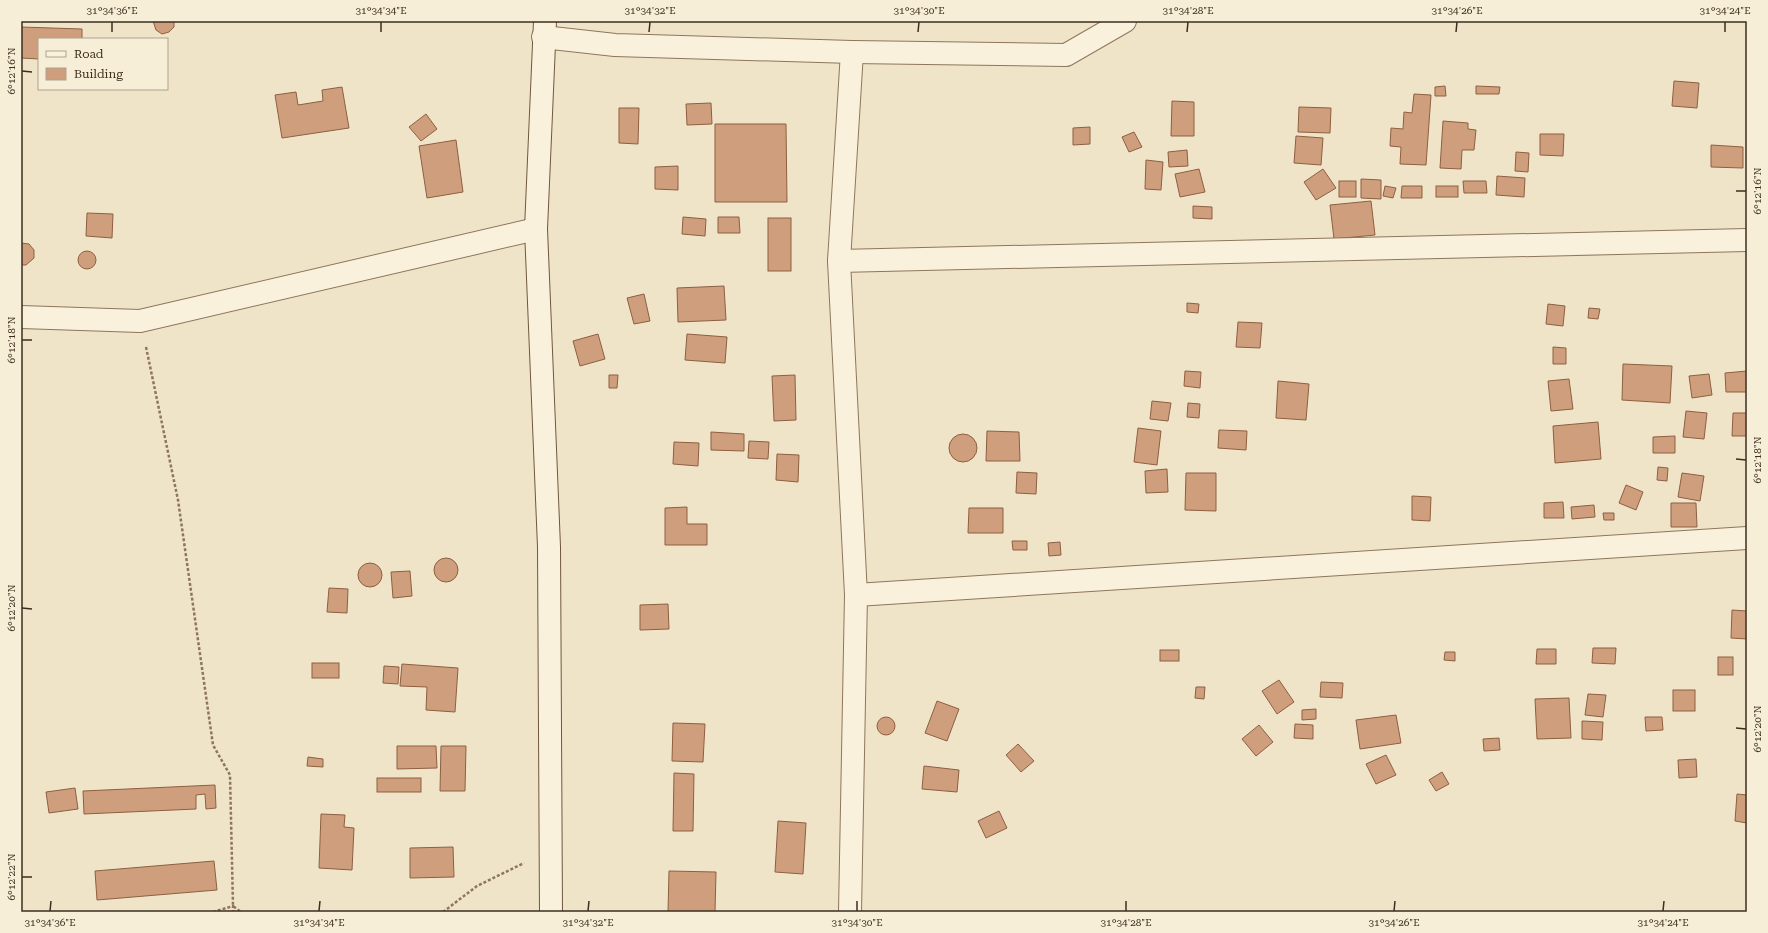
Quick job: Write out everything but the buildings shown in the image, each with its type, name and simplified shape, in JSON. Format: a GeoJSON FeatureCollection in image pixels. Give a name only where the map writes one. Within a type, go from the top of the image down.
{"type":"FeatureCollection","features":[{"type":"Feature","properties":{"kind":"street"},"geometry":{"type":"LineString","coordinates":[[551,912],[549,547],[536,229],[544,29],[615,45],[852,52],[1066,55],[1125,21]]}},
{"type":"Feature","properties":{"kind":"street"},"geometry":{"type":"LineString","coordinates":[[850,912],[856,595],[839,261],[852,52]]}},
{"type":"Feature","properties":{"kind":"street"},"geometry":{"type":"LineString","coordinates":[[21,317],[140,321],[536,229]]}},
{"type":"Feature","properties":{"kind":"street"},"geometry":{"type":"LineString","coordinates":[[839,261],[1747,240]]}},
{"type":"Feature","properties":{"kind":"street"},"geometry":{"type":"LineString","coordinates":[[856,595],[1747,538]]}},
{"type":"Feature","properties":{"kind":"path"},"geometry":{"type":"LineString","coordinates":[[140,321],[178,500],[213,744],[230,775],[233,912]]}},
{"type":"Feature","properties":{"kind":"path"},"geometry":{"type":"LineString","coordinates":[[443,912],[477,886],[550,851]]}},
{"type":"Feature","properties":{"kind":"path"},"geometry":{"type":"LineString","coordinates":[[213,912],[233,906]]}},
{"type":"Feature","properties":{"kind":"path"},"geometry":{"type":"LineString","coordinates":[[233,906],[241,912]]}}]}
